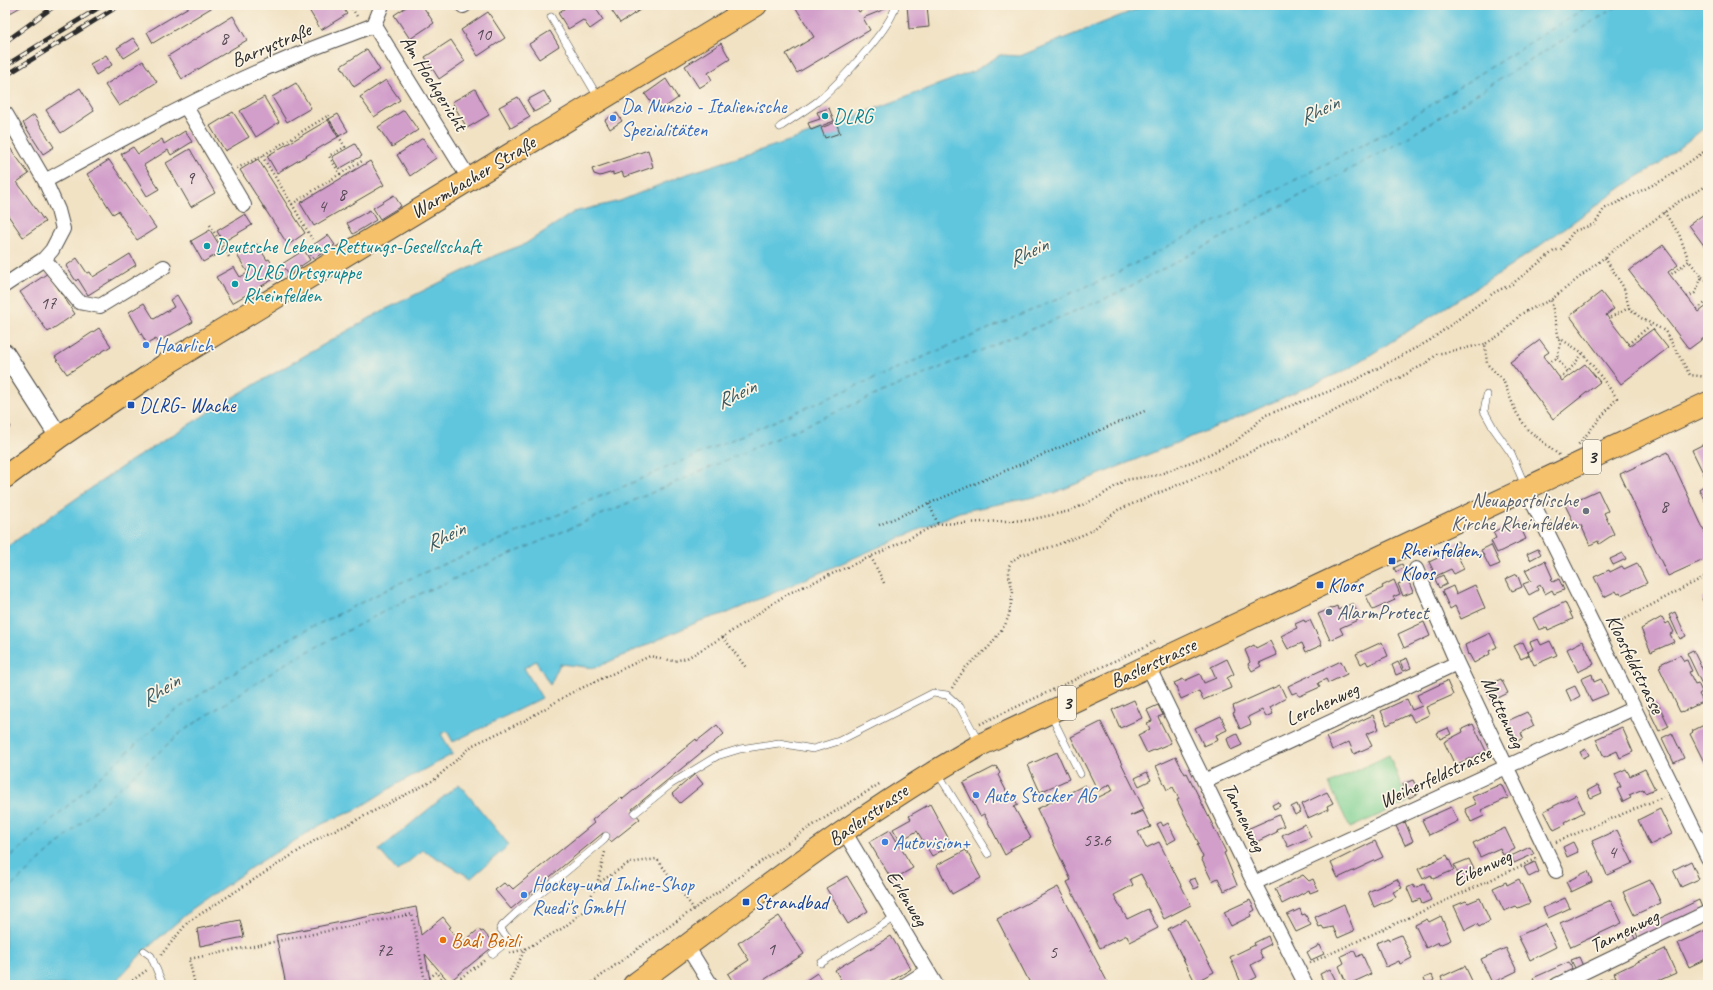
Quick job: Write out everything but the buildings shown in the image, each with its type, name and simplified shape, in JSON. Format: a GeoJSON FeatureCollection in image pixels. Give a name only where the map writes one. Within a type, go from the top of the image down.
{"type":"FeatureCollection","features":[{"type":"Feature","properties":{"kind":"main road","name":"Warmbacher Straße"},"geometry":{"type":"LineString","coordinates":[[5,477],[59,437],[171,361],[756,5]]}},
{"type":"Feature","properties":{"kind":"main road","name":"Baslerstrasse"},"geometry":{"type":"LineString","coordinates":[[634,985],[844,831],[890,799],[980,744],[1708,403]]}},
{"type":"Feature","properties":{"kind":"street","name":"Am Hochgericht"},"geometry":{"type":"LineString","coordinates":[[382,5],[374,25],[470,180]]}},
{"type":"Feature","properties":{"kind":"street","name":"Barrystraße"},"geometry":{"type":"LineString","coordinates":[[45,180],[186,107],[292,56],[374,25]]}},
{"type":"Feature","properties":{"kind":"street"},"geometry":{"type":"LineString","coordinates":[[186,107],[244,205]]}},
{"type":"Feature","properties":{"kind":"street"},"geometry":{"type":"LineString","coordinates":[[5,285],[44,259],[52,250],[63,228],[58,210],[45,180],[6,114]]}},
{"type":"Feature","properties":{"kind":"street"},"geometry":{"type":"LineString","coordinates":[[44,259],[79,302],[100,306],[164,267]]}},
{"type":"Feature","properties":{"kind":"street"},"geometry":{"type":"LineString","coordinates":[[5,353],[59,437]]}},
{"type":"Feature","properties":{"kind":"street","name":"Kloosfeldstrasse"},"geometry":{"type":"LineString","coordinates":[[1526,488],[1708,858]]}},
{"type":"Feature","properties":{"kind":"street","name":"Mattenweg"},"geometry":{"type":"LineString","coordinates":[[1416,569],[1457,663],[1556,871]]}},
{"type":"Feature","properties":{"kind":"street","name":"Lerchenweg"},"geometry":{"type":"LineString","coordinates":[[1204,781],[1457,663]]}},
{"type":"Feature","properties":{"kind":"street","name":"Tannenweg"},"geometry":{"type":"LineString","coordinates":[[1148,666],[1254,883],[1306,985]]}},
{"type":"Feature","properties":{"kind":"street","name":"Weiherfeldstrasse"},"geometry":{"type":"LineString","coordinates":[[1254,883],[1634,708]]}},
{"type":"Feature","properties":{"kind":"street","name":"Erlenweg"},"geometry":{"type":"LineString","coordinates":[[844,831],[936,985]]}},
{"type":"Feature","properties":{"kind":"street","name":"Tannenweg"},"geometry":{"type":"LineString","coordinates":[[1557,985],[1708,912]]}},
{"type":"Feature","properties":{"kind":"street"},"geometry":{"type":"LineString","coordinates":[[687,946],[711,985]]}},
{"type":"Feature","properties":{"kind":"street"},"geometry":{"type":"LineString","coordinates":[[905,985],[927,971]]}},
{"type":"Feature","properties":{"kind":"lane"},"geometry":{"type":"LineString","coordinates":[[780,127],[804,111],[834,86],[866,51],[890,20],[895,5]]}},
{"type":"Feature","properties":{"kind":"lane"},"geometry":{"type":"LineString","coordinates":[[551,17],[600,100]]}},
{"type":"Feature","properties":{"kind":"lane"},"geometry":{"type":"LineString","coordinates":[[1487,395],[1484,411],[1494,429],[1511,453],[1526,488]]}},
{"type":"Feature","properties":{"kind":"lane"},"geometry":{"type":"LineString","coordinates":[[635,813],[671,784],[717,756],[740,749],[779,743],[813,749],[839,741],[933,694],[947,695],[960,707],[980,744]]}},
{"type":"Feature","properties":{"kind":"lane"},"geometry":{"type":"LineString","coordinates":[[1049,711],[1080,774]]}},
{"type":"Feature","properties":{"kind":"lane"},"geometry":{"type":"LineString","coordinates":[[936,770],[988,854]]}},
{"type":"Feature","properties":{"kind":"lane"},"geometry":{"type":"LineString","coordinates":[[492,954],[509,940],[500,928],[605,838]]}},
{"type":"Feature","properties":{"kind":"lane"},"geometry":{"type":"LineString","coordinates":[[821,963],[895,917]]}},
{"type":"Feature","properties":{"kind":"lane"},"geometry":{"type":"LineString","coordinates":[[144,951],[151,956],[155,963],[163,985]]}},
{"type":"Feature","properties":{"kind":"path"},"geometry":{"type":"LineString","coordinates":[[226,174],[262,156],[329,115],[328,118],[344,147],[329,156],[340,174]]}},
{"type":"Feature","properties":{"kind":"path"},"geometry":{"type":"LineString","coordinates":[[126,985],[155,963],[188,922],[325,834],[345,826],[434,780],[473,745],[526,720],[569,694],[650,656],[674,661],[687,658],[723,637],[787,594],[871,557],[938,524],[1029,520],[1070,511],[1098,497],[1125,480],[1158,475],[1201,458],[1235,442],[1266,415],[1346,385],[1429,341],[1495,292],[1512,284],[1554,251],[1561,248],[1574,231],[1595,224],[1604,209],[1663,180],[1708,149]]}},
{"type":"Feature","properties":{"kind":"path"},"geometry":{"type":"LineString","coordinates":[[262,156],[312,239]]}},
{"type":"Feature","properties":{"kind":"path"},"geometry":{"type":"LineString","coordinates":[[292,204],[364,160]]}},
{"type":"Feature","properties":{"kind":"path"},"geometry":{"type":"LineString","coordinates":[[947,695],[957,684],[966,668],[989,647],[1005,625],[1009,615],[1013,592],[1009,576],[1009,566],[1012,561],[1021,555],[1054,546],[1085,534],[1118,510],[1218,468],[1304,427],[1427,363],[1438,354],[1485,344],[1503,333],[1521,314],[1551,300],[1594,265],[1605,258],[1625,240],[1678,202],[1708,185]]}},
{"type":"Feature","properties":{"kind":"path"},"geometry":{"type":"LineString","coordinates":[[1664,212],[1679,234],[1689,261],[1702,277],[1708,281]]}},
{"type":"Feature","properties":{"kind":"path"},"geometry":{"type":"LineString","coordinates":[[210,225],[229,257]]}},
{"type":"Feature","properties":{"kind":"path"},"geometry":{"type":"LineString","coordinates":[[1605,258],[1624,288],[1629,308],[1665,331],[1690,375],[1708,377]]}},
{"type":"Feature","properties":{"kind":"path"},"geometry":{"type":"LineString","coordinates":[[1670,275],[1689,261]]}},
{"type":"Feature","properties":{"kind":"path"},"geometry":{"type":"LineString","coordinates":[[1687,297],[1695,293],[1702,277]]}},
{"type":"Feature","properties":{"kind":"path"},"geometry":{"type":"LineString","coordinates":[[1548,363],[1557,358],[1560,344],[1551,300]]}},
{"type":"Feature","properties":{"kind":"path"},"geometry":{"type":"LineString","coordinates":[[1696,309],[1708,301]]}},
{"type":"Feature","properties":{"kind":"path"},"geometry":{"type":"LineString","coordinates":[[1609,318],[1629,308]]}},
{"type":"Feature","properties":{"kind":"path"},"geometry":{"type":"LineString","coordinates":[[1628,344],[1652,324]]}},
{"type":"Feature","properties":{"kind":"path"},"geometry":{"type":"LineString","coordinates":[[1559,338],[1583,353],[1617,398],[1576,446]]}},
{"type":"Feature","properties":{"kind":"path"},"geometry":{"type":"LineString","coordinates":[[1485,344],[1487,364],[1503,380],[1516,412],[1527,429],[1561,456]]}},
{"type":"Feature","properties":{"kind":"path"},"geometry":{"type":"LineString","coordinates":[[1560,378],[1568,372],[1583,353]]}},
{"type":"Feature","properties":{"kind":"path"},"geometry":{"type":"LineString","coordinates":[[1557,358],[1568,372]]}},
{"type":"Feature","properties":{"kind":"path"},"geometry":{"type":"LineString","coordinates":[[879,525],[1147,410]]}},
{"type":"Feature","properties":{"kind":"path"},"geometry":{"type":"LineString","coordinates":[[929,504],[938,524]]}},
{"type":"Feature","properties":{"kind":"path"},"geometry":{"type":"LineString","coordinates":[[871,557],[885,584]]}},
{"type":"Feature","properties":{"kind":"path"},"geometry":{"type":"LineString","coordinates":[[1596,632],[1605,629],[1708,575]]}},
{"type":"Feature","properties":{"kind":"path"},"geometry":{"type":"LineString","coordinates":[[723,637],[747,669]]}},
{"type":"Feature","properties":{"kind":"path","name":"Eibenweg"},"geometry":{"type":"LineString","coordinates":[[1298,968],[1547,853],[1553,843],[1675,792]]}},
{"type":"Feature","properties":{"kind":"path"},"geometry":{"type":"LineString","coordinates":[[508,985],[526,949],[563,928],[583,912],[597,884],[606,849],[605,838]]}},
{"type":"Feature","properties":{"kind":"path"},"geometry":{"type":"LineString","coordinates":[[597,884],[629,863],[657,859],[694,910]]}},
{"type":"Feature","properties":{"kind":"path"},"geometry":{"type":"LineString","coordinates":[[195,985],[189,959],[412,914],[425,981]]}},
{"type":"Feature","properties":{"kind":"path"},"geometry":{"type":"LineString","coordinates":[[451,985],[492,954]]}},
{"type":"Feature","properties":{"kind":"path"},"geometry":{"type":"LineString","coordinates":[[403,985],[425,981],[438,972],[446,985]]}},
{"type":"Feature","properties":{"kind":"green space"},"geometry":{"type":"Polygon","coordinates":[[[1389,755],[1408,802],[1350,828],[1329,784],[1389,755]]]}},
{"type":"Feature","properties":{"kind":"water","name":"Rhein"},"geometry":{"type":"Polygon","coordinates":[[[1147,5],[1708,5],[1708,125],[1657,165],[1631,181],[1511,266],[1348,369],[1235,419],[1054,493],[959,512],[730,612],[700,621],[595,668],[560,664],[550,685],[536,661],[524,668],[542,698],[453,742],[447,731],[441,734],[453,754],[397,784],[357,809],[322,824],[252,867],[191,910],[144,951],[112,985],[5,985],[5,548],[126,464],[235,396],[382,311],[496,255],[525,244],[574,212],[620,201],[684,175],[804,136],[974,71],[1000,55],[1020,56],[1147,5]]]}},
{"type":"Feature","properties":{"kind":"water"},"geometry":{"type":"Polygon","coordinates":[[[459,784],[509,845],[471,878],[423,850],[397,871],[379,850],[459,784]]]}},
{"type":"Feature","properties":{"kind":"ferry route"},"geometry":{"type":"LineString","coordinates":[[5,862],[171,713],[285,641],[400,583],[1111,276],[1389,131],[1590,5]]}},
{"type":"Feature","properties":{"kind":"ferry route"},"geometry":{"type":"LineString","coordinates":[[5,892],[180,733],[288,662],[406,600],[880,393],[1118,293],[1397,144],[1619,5]]}},
{"type":"Feature","properties":{"kind":"railway"},"geometry":{"type":"LineString","coordinates":[[5,42],[56,5]]}},
{"type":"Feature","properties":{"kind":"railway"},"geometry":{"type":"LineString","coordinates":[[5,66],[103,5]]}},
{"type":"Feature","properties":{"kind":"railway"},"geometry":{"type":"LineString","coordinates":[[5,76],[120,5]]}},
{"type":"Feature","properties":{"kind":"place","name":"DLRG"},"geometry":{"type":"Point","coordinates":[825,116]}},
{"type":"Feature","properties":{"kind":"place","name":"Da Nunzio - Italienische Spezialitäten"},"geometry":{"type":"Point","coordinates":[613,118]}},
{"type":"Feature","properties":{"kind":"place","name":"Deutsche Lebens-Rettungs-Gesellschaft"},"geometry":{"type":"Point","coordinates":[207,246]}},
{"type":"Feature","properties":{"kind":"place","name":"DLRG Ortsgruppe Rheinfelden"},"geometry":{"type":"Point","coordinates":[235,284]}},
{"type":"Feature","properties":{"kind":"place","name":"Haarlich"},"geometry":{"type":"Point","coordinates":[146,345]}},
{"type":"Feature","properties":{"kind":"place","name":"DLRG- Wache"},"geometry":{"type":"Point","coordinates":[131,405]}},
{"type":"Feature","properties":{"kind":"place","name":"Neuapostolische Kirche Rheinfelden"},"geometry":{"type":"Point","coordinates":[1586,511]}},
{"type":"Feature","properties":{"kind":"place","name":"Rheinfelden, Kloos"},"geometry":{"type":"Point","coordinates":[1392,561]}},
{"type":"Feature","properties":{"kind":"place","name":"Kloos"},"geometry":{"type":"Point","coordinates":[1320,585]}},
{"type":"Feature","properties":{"kind":"place","name":"AlarmProtect"},"geometry":{"type":"Point","coordinates":[1329,612]}},
{"type":"Feature","properties":{"kind":"place","name":"Auto Stocker AG"},"geometry":{"type":"Point","coordinates":[976,795]}},
{"type":"Feature","properties":{"kind":"place","name":"Autovision+"},"geometry":{"type":"Point","coordinates":[885,842]}},
{"type":"Feature","properties":{"kind":"place","name":"Hockey-und Inline-Shop Ruedi's GmbH"},"geometry":{"type":"Point","coordinates":[524,895]}},
{"type":"Feature","properties":{"kind":"place","name":"Strandbad"},"geometry":{"type":"Point","coordinates":[746,902]}},
{"type":"Feature","properties":{"kind":"place","name":"Badi Beizli"},"geometry":{"type":"Point","coordinates":[443,940]}}]}
